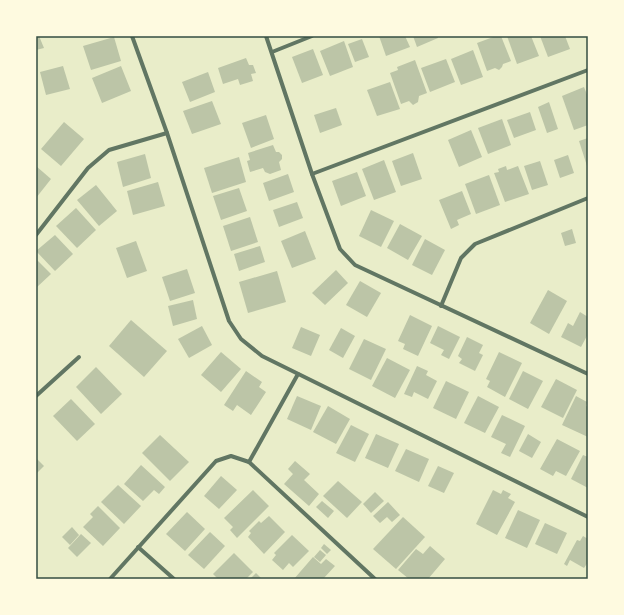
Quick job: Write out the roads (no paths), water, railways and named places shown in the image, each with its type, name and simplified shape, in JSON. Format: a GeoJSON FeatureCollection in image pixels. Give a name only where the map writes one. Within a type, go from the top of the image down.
{"type":"FeatureCollection","features":[{"type":"Feature","properties":{"kind":"street"},"geometry":{"type":"LineString","coordinates":[[132,36],[167,133],[229,320],[241,339],[262,356],[588,517]]}},
{"type":"Feature","properties":{"kind":"street"},"geometry":{"type":"LineString","coordinates":[[266,36],[312,174],[340,249],[355,265],[588,374]]}},
{"type":"Feature","properties":{"kind":"street"},"geometry":{"type":"LineString","coordinates":[[272,52],[312,36]]}},
{"type":"Feature","properties":{"kind":"street"},"geometry":{"type":"LineString","coordinates":[[312,174],[588,70]]}},
{"type":"Feature","properties":{"kind":"street"},"geometry":{"type":"LineString","coordinates":[[36,235],[88,168],[109,150],[167,133]]}},
{"type":"Feature","properties":{"kind":"street"},"geometry":{"type":"LineString","coordinates":[[441,306],[461,258],[475,244],[588,198]]}},
{"type":"Feature","properties":{"kind":"street"},"geometry":{"type":"LineString","coordinates":[[36,396],[79,357]]}},
{"type":"Feature","properties":{"kind":"street"},"geometry":{"type":"LineString","coordinates":[[249,462],[298,374]]}},
{"type":"Feature","properties":{"kind":"street"},"geometry":{"type":"LineString","coordinates":[[110,579],[216,461],[231,456],[249,462],[375,579]]}},
{"type":"Feature","properties":{"kind":"street"},"geometry":{"type":"LineString","coordinates":[[138,547],[174,579]]}}]}
